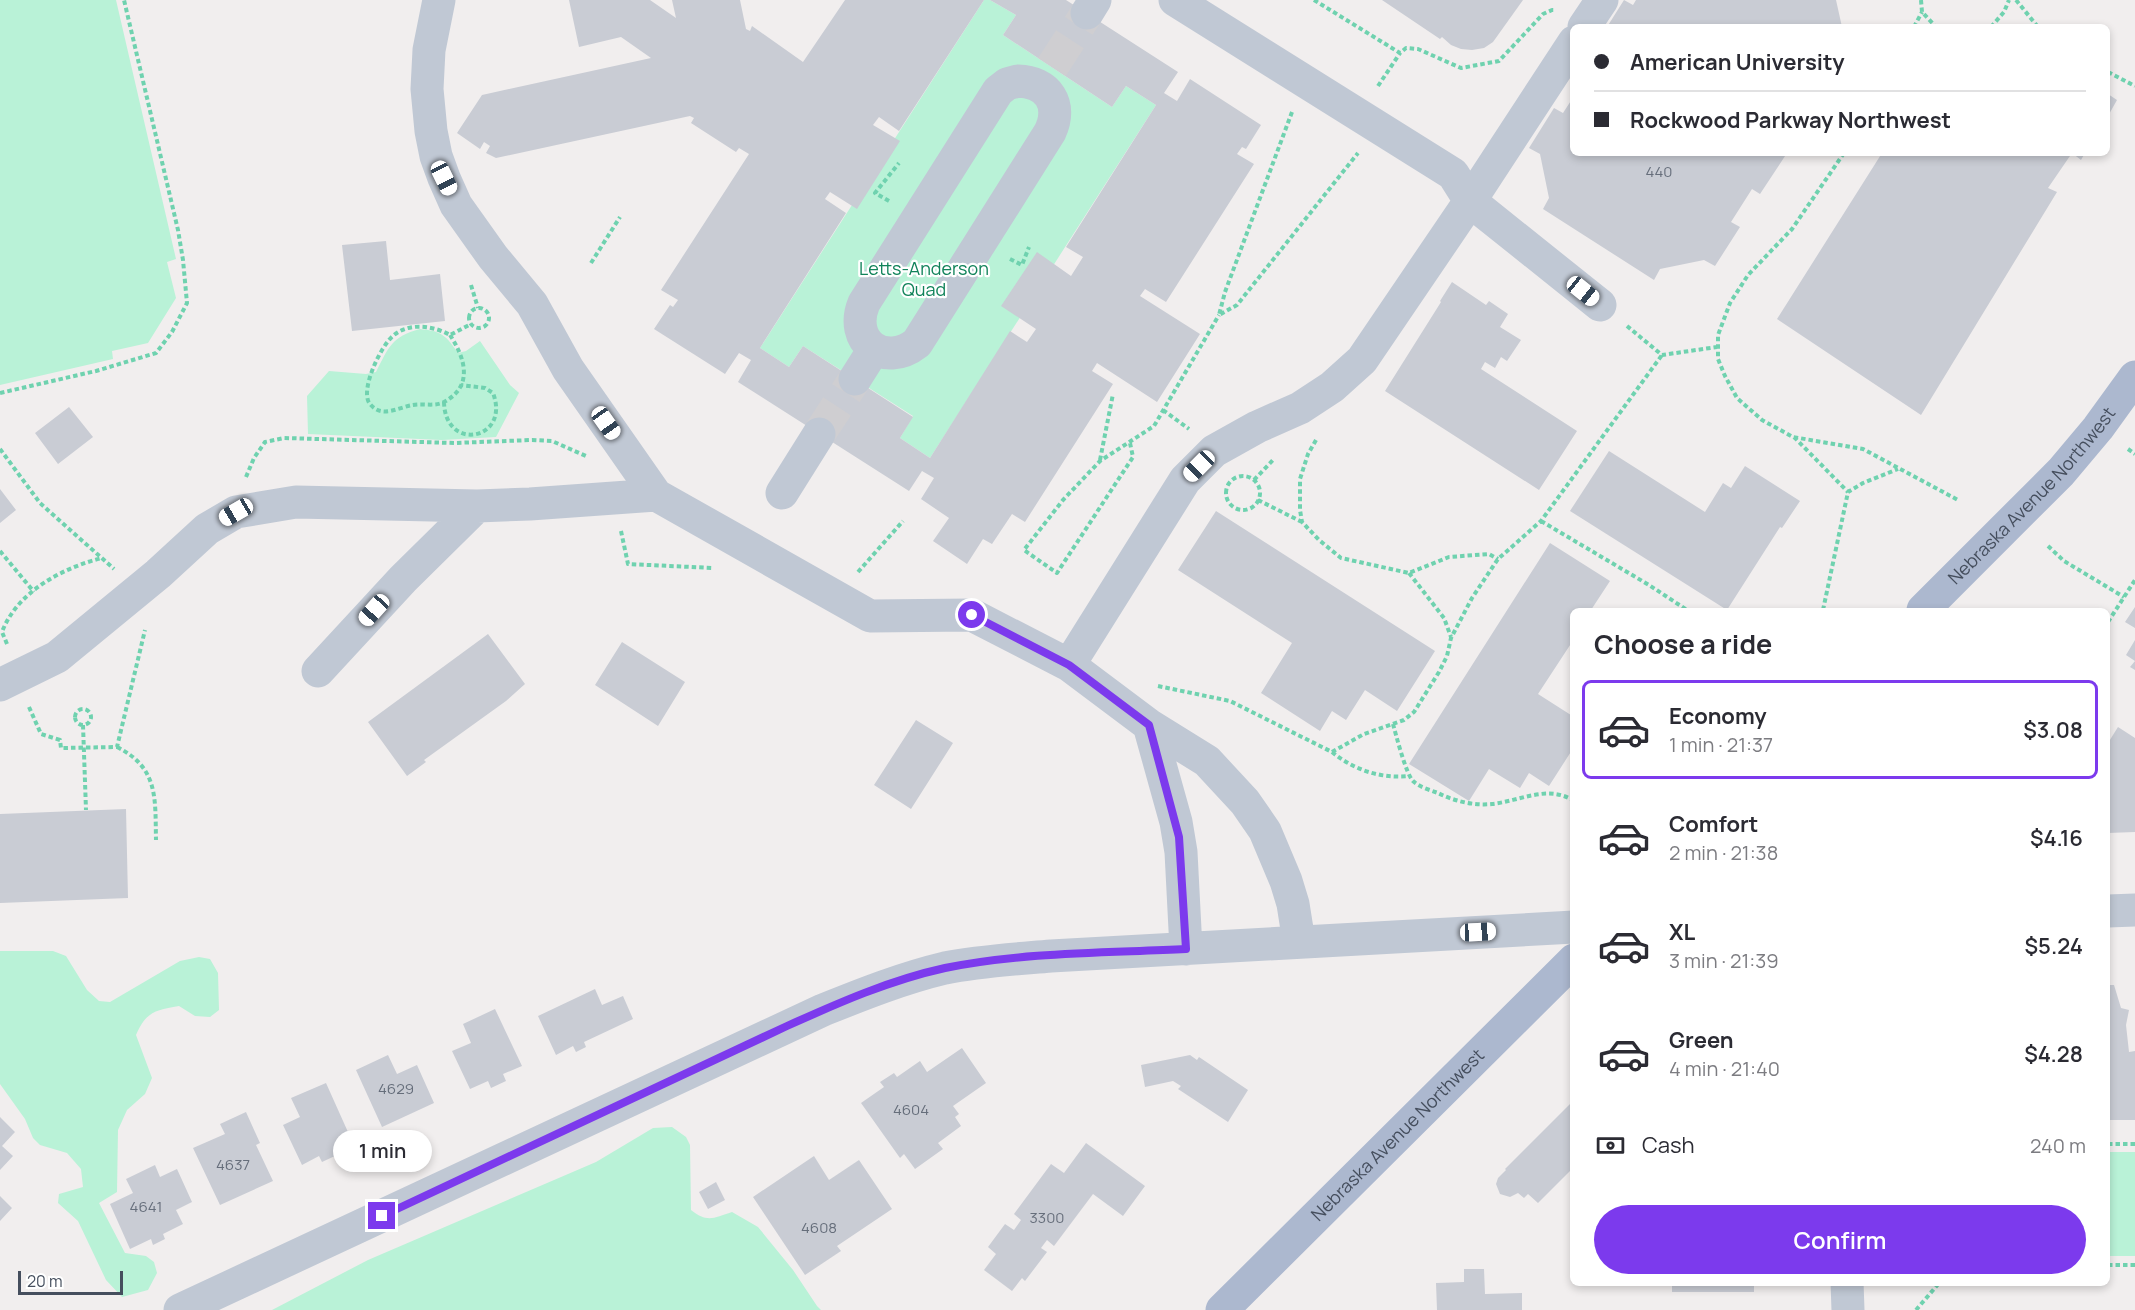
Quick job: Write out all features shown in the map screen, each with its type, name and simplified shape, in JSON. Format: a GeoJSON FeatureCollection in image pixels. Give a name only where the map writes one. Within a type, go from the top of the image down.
{"type":"FeatureCollection","features":[{"type":"Feature","properties":{"kind":"main road","name":"Nebraska Avenue Northwest"},"geometry":{"type":"LineString","coordinates":[[1925,608],[2061,472],[2098,428],[2135,377]]}},
{"type":"Feature","properties":{"kind":"main road","name":"Nebraska Avenue Northwest"},"geometry":{"type":"LineString","coordinates":[[1222,1310],[1570,964]]}},
{"type":"Feature","properties":{"kind":"street"},"geometry":{"type":"LineString","coordinates":[[439,0],[429,50],[427,89],[431,131],[436,156],[444,178],[456,205],[500,266],[532,304],[568,369],[656,495],[870,616],[972,615],[1069,665],[1149,725],[1208,761],[1245,802],[1265,831],[1286,881],[1293,904],[1299,942]]}},
{"type":"Feature","properties":{"kind":"street"},"geometry":{"type":"LineString","coordinates":[[1175,0],[1453,174],[1470,201],[1600,305]]}},
{"type":"Feature","properties":{"kind":"street"},"geometry":{"type":"LineString","coordinates":[[1069,665],[1185,480],[1214,451],[1300,408],[1332,387],[1362,360],[1435,249],[1470,201],[1570,47]]}},
{"type":"Feature","properties":{"kind":"street"},"geometry":{"type":"LineString","coordinates":[[1046,76],[1048,92],[1053,102],[1055,122],[933,319],[917,343],[908,350],[897,354],[874,349],[867,342],[859,323],[864,303],[995,96],[1007,84],[1046,76]]}},
{"type":"Feature","properties":{"kind":"street"},"geometry":{"type":"LineString","coordinates":[[855,380],[874,349]]}},
{"type":"Feature","properties":{"kind":"street"},"geometry":{"type":"LineString","coordinates":[[782,493],[819,434]]}},
{"type":"Feature","properties":{"kind":"street"},"geometry":{"type":"LineString","coordinates":[[0,685],[57,657],[207,529],[236,512],[296,502],[477,506],[656,495]]}},
{"type":"Feature","properties":{"kind":"street"},"geometry":{"type":"LineString","coordinates":[[318,672],[403,579],[477,506]]}},
{"type":"Feature","properties":{"kind":"street"},"geometry":{"type":"LineString","coordinates":[[1149,725],[1176,822],[1181,852],[1186,949]]}},
{"type":"Feature","properties":{"kind":"street"},"geometry":{"type":"LineString","coordinates":[[2110,911],[2135,910]]}},
{"type":"Feature","properties":{"kind":"street"},"geometry":{"type":"LineString","coordinates":[[180,1310],[787,1026],[872,990],[930,972],[985,962],[1051,956],[1570,927]]}},
{"type":"Feature","properties":{"kind":"street"},"geometry":{"type":"LineString","coordinates":[[1847,1286],[1848,1310]]}},
{"type":"Feature","properties":{"kind":"path"},"geometry":{"type":"LineString","coordinates":[[0,393],[96,371],[156,353],[172,332],[187,303],[178,230],[124,0]]}},
{"type":"Feature","properties":{"kind":"path"},"geometry":{"type":"LineString","coordinates":[[1314,0],[1400,52]]}},
{"type":"Feature","properties":{"kind":"path"},"geometry":{"type":"LineString","coordinates":[[1914,0],[1921,2],[1922,12],[1916,24]]}},
{"type":"Feature","properties":{"kind":"path"},"geometry":{"type":"LineString","coordinates":[[1994,24],[2004,12],[2009,0]]}},
{"type":"Feature","properties":{"kind":"path"},"geometry":{"type":"LineString","coordinates":[[2016,0],[2036,24]]}},
{"type":"Feature","properties":{"kind":"path"},"geometry":{"type":"LineString","coordinates":[[1389,69],[1400,52],[1406,48],[1418,49],[1461,68],[1499,61],[1543,14],[1552,10],[1562,11],[1586,23]]}},
{"type":"Feature","properties":{"kind":"path"},"geometry":{"type":"LineString","coordinates":[[1922,12],[1933,24]]}},
{"type":"Feature","properties":{"kind":"path"},"geometry":{"type":"LineString","coordinates":[[2110,73],[2135,86]]}},
{"type":"Feature","properties":{"kind":"path"},"geometry":{"type":"LineString","coordinates":[[1130,443],[1133,458],[1057,573],[1024,550],[1063,500],[1100,461],[1154,426],[1219,315],[1225,292],[1296,102]]}},
{"type":"Feature","properties":{"kind":"path"},"geometry":{"type":"LineString","coordinates":[[1219,315],[1237,305],[1363,147]]}},
{"type":"Feature","properties":{"kind":"path"},"geometry":{"type":"LineString","coordinates":[[1842,156],[1792,229],[1742,284],[1726,312],[1718,335],[1717,347],[1718,359],[1737,398],[1762,420],[1794,437],[1848,492]]}},
{"type":"Feature","properties":{"kind":"path"},"geometry":{"type":"LineString","coordinates":[[892,203],[875,193],[899,163]]}},
{"type":"Feature","properties":{"kind":"path"},"geometry":{"type":"LineString","coordinates":[[591,263],[620,217]]}},
{"type":"Feature","properties":{"kind":"path"},"geometry":{"type":"LineString","coordinates":[[1007,258],[1022,265],[1029,247]]}},
{"type":"Feature","properties":{"kind":"path"},"geometry":{"type":"LineString","coordinates":[[1600,305],[1662,355]]}},
{"type":"Feature","properties":{"kind":"path"},"geometry":{"type":"LineString","coordinates":[[481,308],[487,312],[488,321],[484,326],[478,328],[471,324],[470,314],[474,309],[481,308]]}},
{"type":"Feature","properties":{"kind":"path"},"geometry":{"type":"LineString","coordinates":[[450,335],[471,324]]}},
{"type":"Feature","properties":{"kind":"path"},"geometry":{"type":"LineString","coordinates":[[420,327],[435,328],[450,335],[463,357],[464,376],[461,385],[444,402],[432,405],[409,405],[400,410],[387,412],[373,408],[365,396],[367,384],[377,361],[393,335],[403,329],[420,327]]}},
{"type":"Feature","properties":{"kind":"path"},"geometry":{"type":"LineString","coordinates":[[1332,752],[1364,734],[1404,720],[1414,712],[1447,656],[1451,638],[1472,598],[1498,559],[1541,521],[1662,355],[1717,347]]}},
{"type":"Feature","properties":{"kind":"path"},"geometry":{"type":"LineString","coordinates":[[444,402],[444,413],[453,429],[466,434],[478,434],[488,429],[495,420],[497,408],[493,393],[485,388],[461,385]]}},
{"type":"Feature","properties":{"kind":"path"},"geometry":{"type":"LineString","coordinates":[[1100,461],[1113,393]]}},
{"type":"Feature","properties":{"kind":"path"},"geometry":{"type":"LineString","coordinates":[[1163,410],[1194,433]]}},
{"type":"Feature","properties":{"kind":"path"},"geometry":{"type":"LineString","coordinates":[[1302,522],[1300,479],[1308,454],[1321,431]]}},
{"type":"Feature","properties":{"kind":"path"},"geometry":{"type":"LineString","coordinates":[[1794,437],[1863,449],[1958,500]]}},
{"type":"Feature","properties":{"kind":"path"},"geometry":{"type":"LineString","coordinates":[[244,482],[254,458],[265,442],[284,438],[454,443],[552,441],[593,459]]}},
{"type":"Feature","properties":{"kind":"path"},"geometry":{"type":"LineString","coordinates":[[0,449],[40,503],[121,575]]}},
{"type":"Feature","properties":{"kind":"path"},"geometry":{"type":"LineString","coordinates":[[2128,449],[2135,454]]}},
{"type":"Feature","properties":{"kind":"path"},"geometry":{"type":"LineString","coordinates":[[1823,608],[1848,492],[1899,468]]}},
{"type":"Feature","properties":{"kind":"path"},"geometry":{"type":"LineString","coordinates":[[1238,476],[1254,480],[1259,489],[1258,500],[1255,505],[1244,510],[1233,507],[1226,499],[1225,493],[1229,482],[1238,476]]}},
{"type":"Feature","properties":{"kind":"path"},"geometry":{"type":"LineString","coordinates":[[1258,500],[1302,522],[1341,558],[1409,573],[1449,557],[1489,554],[1498,559]]}},
{"type":"Feature","properties":{"kind":"path"},"geometry":{"type":"LineString","coordinates":[[1541,521],[1684,608]]}},
{"type":"Feature","properties":{"kind":"path"},"geometry":{"type":"LineString","coordinates":[[2048,546],[2064,561],[2124,597]]}},
{"type":"Feature","properties":{"kind":"path"},"geometry":{"type":"LineString","coordinates":[[0,551],[34,592]]}},
{"type":"Feature","properties":{"kind":"path"},"geometry":{"type":"LineString","coordinates":[[8,644],[2,632],[7,619],[34,592],[68,568],[102,558]]}},
{"type":"Feature","properties":{"kind":"path"},"geometry":{"type":"LineString","coordinates":[[117,747],[158,573]]}},
{"type":"Feature","properties":{"kind":"path"},"geometry":{"type":"LineString","coordinates":[[1409,573],[1444,618],[1451,638]]}},
{"type":"Feature","properties":{"kind":"path"},"geometry":{"type":"LineString","coordinates":[[2110,619],[2135,580]]}},
{"type":"Feature","properties":{"kind":"path"},"geometry":{"type":"LineString","coordinates":[[1158,686],[1230,701],[1332,752],[1355,768],[1391,777],[1410,776]]}},
{"type":"Feature","properties":{"kind":"path"},"geometry":{"type":"LineString","coordinates":[[82,709],[89,712],[91,717],[89,722],[83,725],[78,724],[75,719],[77,712],[82,709]]}},
{"type":"Feature","properties":{"kind":"path"},"geometry":{"type":"LineString","coordinates":[[1393,724],[1407,772],[1413,782],[1422,787],[1463,802],[1492,804],[1542,793],[1555,794],[1570,800]]}},
{"type":"Feature","properties":{"kind":"path"},"geometry":{"type":"LineString","coordinates":[[83,725],[86,810]]}},
{"type":"Feature","properties":{"kind":"path"},"geometry":{"type":"LineString","coordinates":[[36,726],[41,734],[60,740],[62,748],[117,747],[138,760],[151,780],[154,791],[156,840]]}},
{"type":"Feature","properties":{"kind":"path"},"geometry":{"type":"LineString","coordinates":[[2110,1144],[2135,1144]]}},
{"type":"Feature","properties":{"kind":"path"},"geometry":{"type":"LineString","coordinates":[[2110,1265],[2135,1265]]}},
{"type":"Feature","properties":{"kind":"path"},"geometry":{"type":"LineString","coordinates":[[1916,1310],[1937,1286]]}},
{"type":"Feature","properties":{"kind":"green space"},"geometry":{"type":"Polygon","coordinates":[[[0,0],[116,0],[176,259],[167,262],[176,298],[148,343],[112,351],[113,359],[0,385],[0,0]]]}},
{"type":"Feature","properties":{"kind":"green space","name":"Letts-Anderson Quad"},"geometry":{"type":"Polygon","coordinates":[[[984,0],[990,0],[1016,15],[1003,35],[1112,107],[1126,86],[1156,105],[930,458],[900,438],[913,416],[803,346],[789,367],[760,348],[984,0]]]}},
{"type":"Feature","properties":{"kind":"green space"},"geometry":{"type":"Polygon","coordinates":[[[420,329],[442,335],[458,353],[466,351],[480,341],[510,385],[519,393],[496,437],[442,440],[308,434],[307,396],[329,371],[366,374],[376,372],[392,344],[410,332],[420,329]]]}},
{"type":"Feature","properties":{"kind":"green space"},"geometry":{"type":"Polygon","coordinates":[[[0,951],[53,951],[66,956],[87,990],[99,1001],[110,1002],[180,961],[199,957],[210,959],[218,973],[219,1010],[210,1017],[195,1016],[179,1006],[164,1009],[152,1013],[136,1035],[152,1078],[145,1094],[127,1110],[118,1130],[117,1192],[99,1203],[125,1253],[146,1256],[154,1262],[157,1273],[148,1290],[122,1297],[106,1280],[78,1221],[58,1203],[59,1194],[83,1187],[81,1169],[67,1153],[40,1145],[33,1138],[25,1119],[0,1084],[0,951]]]}},
{"type":"Feature","properties":{"kind":"green space"},"geometry":{"type":"Polygon","coordinates":[[[672,1127],[686,1137],[690,1145],[691,1210],[706,1218],[732,1212],[758,1227],[793,1270],[821,1310],[272,1310],[368,1260],[596,1162],[653,1128],[672,1127]]]}},
{"type":"Feature","properties":{"kind":"green space"},"geometry":{"type":"Polygon","coordinates":[[[2110,1152],[2135,1152],[2135,1256],[2110,1256],[2110,1152]]]}},
{"type":"Feature","properties":{"kind":"building"},"geometry":{"type":"Polygon","coordinates":[[[569,0],[650,0],[676,18],[672,0],[740,0],[746,29],[750,31],[752,26],[803,62],[845,0],[984,0],[899,131],[879,117],[873,125],[900,141],[857,209],[830,192],[825,199],[846,213],[760,348],[789,367],[803,346],[913,417],[900,438],[930,458],[1010,331],[1027,342],[1036,329],[1001,306],[1037,252],[1071,276],[1083,257],[1066,247],[1156,105],[1126,86],[1112,107],[1003,35],[1016,15],[990,0],[1066,0],[1178,72],[1164,93],[1177,101],[1190,79],[1261,125],[1246,149],[1242,147],[1237,154],[1254,164],[1166,302],[1145,289],[1140,296],[1200,334],[1157,402],[1097,363],[1092,371],[1113,384],[1025,522],[1012,514],[992,544],[983,539],[967,564],[933,541],[949,518],[921,499],[934,478],[922,471],[909,491],[738,382],[751,360],[739,353],[725,374],[654,329],[670,305],[673,307],[678,300],[661,290],[749,154],[739,148],[736,152],[691,123],[694,118],[690,116],[496,158],[486,153],[490,146],[484,142],[480,149],[457,133],[482,95],[651,58],[621,37],[579,47],[569,0]]]}},
{"type":"Feature","properties":{"kind":"building"},"geometry":{"type":"Polygon","coordinates":[[[1382,0],[1523,0],[1493,42],[1484,48],[1472,50],[1461,49],[1451,45],[1442,37],[1440,39],[1382,0]]]}},
{"type":"Feature","properties":{"kind":"building"},"geometry":{"type":"Polygon","coordinates":[[[1624,0],[1633,5],[1636,0],[1836,0],[1841,24],[1609,24],[1624,0]]]}},
{"type":"Feature","properties":{"kind":"building"},"geometry":{"type":"Polygon","coordinates":[[[2110,95],[2117,100],[2110,112],[2110,95]]]}},
{"type":"Feature","properties":{"kind":"building"},"geometry":{"type":"Polygon","coordinates":[[[1570,102],[1570,156],[1785,156],[1760,194],[1752,189],[1731,222],[1740,227],[1715,266],[1704,260],[1660,269],[1654,280],[1543,209],[1549,198],[1540,154],[1529,148],[1554,108],[1563,113],[1570,102]]]}},
{"type":"Feature","properties":{"kind":"building"},"geometry":{"type":"Polygon","coordinates":[[[1880,156],[2070,156],[2048,188],[2057,192],[1921,415],[1777,319],[1880,156]]]}},
{"type":"Feature","properties":{"kind":"building"},"geometry":{"type":"Polygon","coordinates":[[[386,241],[390,280],[440,274],[445,321],[352,331],[342,245],[386,241]]]}},
{"type":"Feature","properties":{"kind":"building"},"geometry":{"type":"Polygon","coordinates":[[[1452,282],[1486,305],[1489,301],[1508,314],[1500,327],[1521,340],[1507,361],[1501,357],[1495,368],[1485,362],[1481,369],[1577,431],[1539,490],[1385,391],[1452,282]]]}},
{"type":"Feature","properties":{"kind":"building"},"geometry":{"type":"Polygon","coordinates":[[[69,407],[93,437],[58,464],[35,433],[69,407]]]}},
{"type":"Feature","properties":{"kind":"building"},"geometry":{"type":"Polygon","coordinates":[[[1609,451],[1705,512],[1723,483],[1731,488],[1745,466],[1800,501],[1782,528],[1780,527],[1728,608],[1724,608],[1570,511],[1609,451]]]}},
{"type":"Feature","properties":{"kind":"building"},"geometry":{"type":"Polygon","coordinates":[[[0,489],[16,510],[0,523],[0,489]]]}},
{"type":"Feature","properties":{"kind":"building"},"geometry":{"type":"Polygon","coordinates":[[[1216,511],[1435,651],[1397,711],[1365,690],[1346,720],[1332,711],[1320,731],[1261,693],[1292,643],[1178,570],[1216,511]]]}},
{"type":"Feature","properties":{"kind":"building"},"geometry":{"type":"Polygon","coordinates":[[[1550,543],[1610,581],[1592,608],[1570,608],[1570,645],[1538,694],[1570,714],[1570,753],[1549,786],[1529,773],[1520,788],[1489,769],[1469,801],[1409,764],[1550,543]]]}},
{"type":"Feature","properties":{"kind":"building"},"geometry":{"type":"Polygon","coordinates":[[[2135,607],[2135,628],[2125,622],[2135,607]]]}},
{"type":"Feature","properties":{"kind":"building"},"geometry":{"type":"Polygon","coordinates":[[[488,634],[525,684],[506,701],[424,760],[426,762],[407,776],[368,722],[488,634]]]}},
{"type":"Feature","properties":{"kind":"building"},"geometry":{"type":"Polygon","coordinates":[[[2135,640],[2135,661],[2126,655],[2135,640]]]}},
{"type":"Feature","properties":{"kind":"building"},"geometry":{"type":"Polygon","coordinates":[[[622,642],[685,682],[658,726],[595,685],[622,642]]]}},
{"type":"Feature","properties":{"kind":"building"},"geometry":{"type":"Polygon","coordinates":[[[916,720],[953,743],[911,809],[874,785],[916,720]]]}},
{"type":"Feature","properties":{"kind":"building"},"geometry":{"type":"Polygon","coordinates":[[[2118,727],[2135,738],[2135,832],[2110,833],[2110,740],[2118,727]]]}},
{"type":"Feature","properties":{"kind":"building"},"geometry":{"type":"Polygon","coordinates":[[[126,809],[128,898],[0,903],[0,814],[126,809]]]}},
{"type":"Feature","properties":{"kind":"building"},"geometry":{"type":"Polygon","coordinates":[[[2110,985],[2114,985],[2121,1008],[2129,1010],[2126,1025],[2129,1052],[2135,1051],[2135,1120],[2110,1120],[2110,985]]]}},
{"type":"Feature","properties":{"kind":"building"},"geometry":{"type":"Polygon","coordinates":[[[595,989],[602,1005],[623,996],[633,1019],[584,1042],[586,1047],[576,1052],[573,1046],[556,1055],[538,1016],[595,989]]]}},
{"type":"Feature","properties":{"kind":"building"},"geometry":{"type":"Polygon","coordinates":[[[495,1009],[522,1066],[503,1074],[506,1081],[491,1088],[488,1081],[470,1089],[452,1051],[471,1043],[463,1024],[495,1009]]]}},
{"type":"Feature","properties":{"kind":"building"},"geometry":{"type":"Polygon","coordinates":[[[962,1048],[986,1083],[953,1106],[959,1114],[955,1117],[961,1126],[938,1143],[943,1149],[915,1169],[904,1154],[900,1158],[861,1103],[884,1087],[880,1082],[894,1073],[897,1077],[920,1061],[927,1072],[962,1048]]]}},
{"type":"Feature","properties":{"kind":"building"},"geometry":{"type":"Polygon","coordinates":[[[388,1055],[397,1074],[417,1065],[434,1103],[382,1127],[356,1070],[388,1055]]]}},
{"type":"Feature","properties":{"kind":"building"},"geometry":{"type":"Polygon","coordinates":[[[1190,1055],[1197,1060],[1199,1057],[1248,1090],[1228,1122],[1178,1089],[1181,1086],[1173,1081],[1145,1087],[1141,1065],[1190,1055]]]}},
{"type":"Feature","properties":{"kind":"building"},"geometry":{"type":"Polygon","coordinates":[[[326,1083],[352,1141],[334,1149],[337,1155],[322,1162],[319,1156],[302,1165],[283,1125],[300,1117],[291,1098],[326,1083]]]}},
{"type":"Feature","properties":{"kind":"building"},"geometry":{"type":"Polygon","coordinates":[[[1570,1104],[1570,1171],[1538,1203],[1528,1194],[1524,1198],[1518,1193],[1510,1197],[1500,1194],[1496,1184],[1505,1169],[1570,1104]]]}},
{"type":"Feature","properties":{"kind":"building"},"geometry":{"type":"Polygon","coordinates":[[[246,1112],[260,1143],[256,1145],[273,1181],[220,1205],[193,1148],[225,1134],[220,1124],[246,1112]]]}},
{"type":"Feature","properties":{"kind":"building"},"geometry":{"type":"Polygon","coordinates":[[[0,1117],[15,1132],[2,1146],[13,1156],[0,1170],[0,1117]]]}},
{"type":"Feature","properties":{"kind":"building"},"geometry":{"type":"Polygon","coordinates":[[[1086,1143],[1145,1186],[1123,1216],[1093,1194],[1054,1246],[1047,1240],[1041,1248],[1047,1252],[1025,1281],[1022,1278],[1012,1291],[984,1270],[996,1254],[988,1247],[1005,1224],[1014,1230],[1021,1220],[1014,1214],[1051,1164],[1064,1173],[1086,1143]]]}},
{"type":"Feature","properties":{"kind":"building"},"geometry":{"type":"Polygon","coordinates":[[[814,1156],[829,1180],[859,1160],[892,1209],[837,1246],[841,1251],[805,1275],[753,1197],[814,1156]]]}},
{"type":"Feature","properties":{"kind":"building"},"geometry":{"type":"Polygon","coordinates":[[[155,1165],[160,1177],[177,1169],[192,1202],[176,1210],[183,1224],[163,1234],[165,1239],[153,1245],[151,1239],[130,1249],[110,1204],[133,1193],[126,1179],[155,1165]]]}},
{"type":"Feature","properties":{"kind":"building"},"geometry":{"type":"Polygon","coordinates":[[[716,1182],[725,1200],[708,1209],[699,1192],[716,1182]]]}},
{"type":"Feature","properties":{"kind":"building"},"geometry":{"type":"Polygon","coordinates":[[[0,1196],[12,1208],[0,1221],[0,1196]]]}},
{"type":"Feature","properties":{"kind":"building"},"geometry":{"type":"Polygon","coordinates":[[[1464,1269],[1484,1269],[1485,1294],[1522,1293],[1522,1310],[1437,1310],[1436,1283],[1464,1282],[1464,1269]]]}},
{"type":"Feature","properties":{"kind":"building"},"geometry":{"type":"Polygon","coordinates":[[[1672,1286],[1754,1286],[1754,1292],[1672,1292],[1672,1286]]]}},
{"type":"Feature","properties":{"kind":"tunnel"},"geometry":{"type":"LineString","coordinates":[[1052,67],[1087,13]]}},
{"type":"Feature","properties":{"kind":"tunnel"},"geometry":{"type":"LineString","coordinates":[[819,434],[855,379]]}},
{"type":"Feature","properties":{"kind":"route"},"geometry":{"type":"LineString","coordinates":[[382,1216],[787,1026],[872,990],[922,974],[985,962],[1186,949],[1179,837],[1149,725],[1069,665],[972,615]]}}]}
